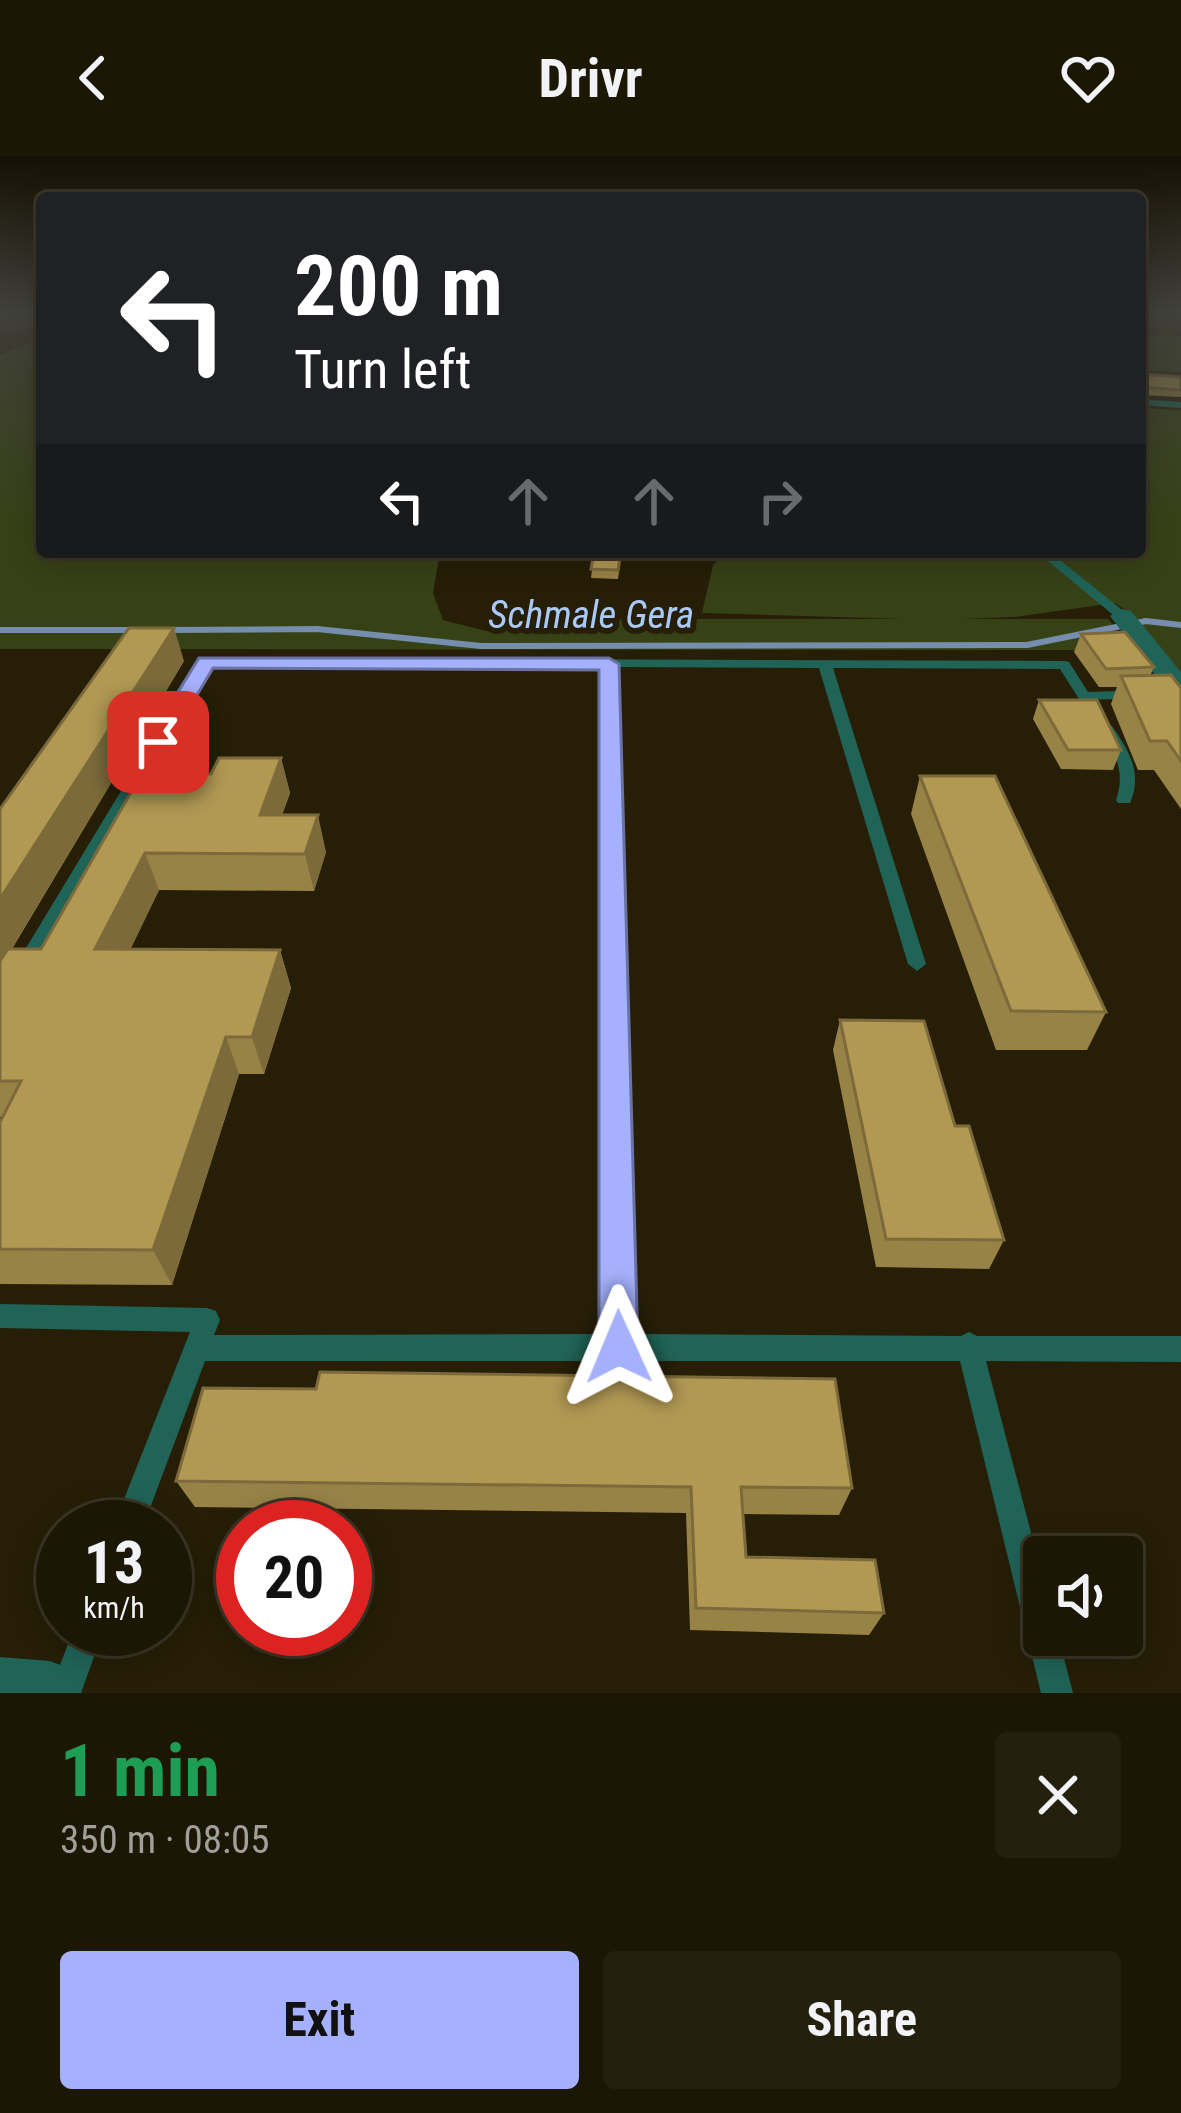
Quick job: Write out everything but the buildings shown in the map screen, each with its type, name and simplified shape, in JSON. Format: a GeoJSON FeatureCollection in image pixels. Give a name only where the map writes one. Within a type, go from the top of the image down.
{"type":"FeatureCollection","features":[{"type":"Feature","properties":{"kind":"street"},"geometry":{"type":"LineString","coordinates":[[1122,616],[1181,692]]}},
{"type":"Feature","properties":{"kind":"street"},"geometry":{"type":"LineString","coordinates":[[0,1689],[50,1693]]}},
{"type":"Feature","properties":{"kind":"lane"},"geometry":{"type":"LineString","coordinates":[[1146,402],[1181,405]]}},
{"type":"Feature","properties":{"kind":"lane"},"geometry":{"type":"LineString","coordinates":[[1050,558],[1122,616]]}},
{"type":"Feature","properties":{"kind":"lane"},"geometry":{"type":"LineString","coordinates":[[0,1007],[206,662],[1064,665],[1126,758],[1130,786],[1124,800]]}},
{"type":"Feature","properties":{"kind":"lane"},"geometry":{"type":"LineString","coordinates":[[609,664],[619,1347]]}},
{"type":"Feature","properties":{"kind":"lane"},"geometry":{"type":"LineString","coordinates":[[825,664],[917,964]]}},
{"type":"Feature","properties":{"kind":"lane"},"geometry":{"type":"LineString","coordinates":[[1084,696],[1181,692]]}},
{"type":"Feature","properties":{"kind":"lane"},"geometry":{"type":"LineString","coordinates":[[0,1316],[207,1320],[138,1500]]}},
{"type":"Feature","properties":{"kind":"lane"},"geometry":{"type":"LineString","coordinates":[[969,1345],[1058,1693]]}},
{"type":"Feature","properties":{"kind":"lane"},"geometry":{"type":"LineString","coordinates":[[196,1348],[969,1345],[1181,1349]]}},
{"type":"Feature","properties":{"kind":"lane"},"geometry":{"type":"LineString","coordinates":[[65,1693],[79,1656]]}},
{"type":"Feature","properties":{"kind":"green space"},"geometry":{"type":"Polygon","coordinates":[[[0,385],[36,385],[36,558],[439,558],[433,593],[443,620],[486,631],[622,619],[1108,619],[1139,654],[1118,650],[0,649],[0,385]]]}},
{"type":"Feature","properties":{"kind":"green space"},"geometry":{"type":"Polygon","coordinates":[[[1146,408],[1181,410],[1181,678],[1130,613],[1115,603],[1015,617],[937,620],[702,613],[713,565],[719,558],[1146,558],[1146,408]]]}},
{"type":"Feature","properties":{"kind":"waterway","name":"Schmale Gera"},"geometry":{"type":"LineString","coordinates":[[164,630],[317,629],[481,646],[1027,645],[1146,621],[1181,625]]}},
{"type":"Feature","properties":{"kind":"waterway","name":"Schmale Gera"},"geometry":{"type":"LineString","coordinates":[[0,630],[135,630]]}},
{"type":"Feature","properties":{"kind":"route"},"geometry":{"type":"LineString","coordinates":[[158,742],[206,662],[609,664],[619,1347]]}}]}
